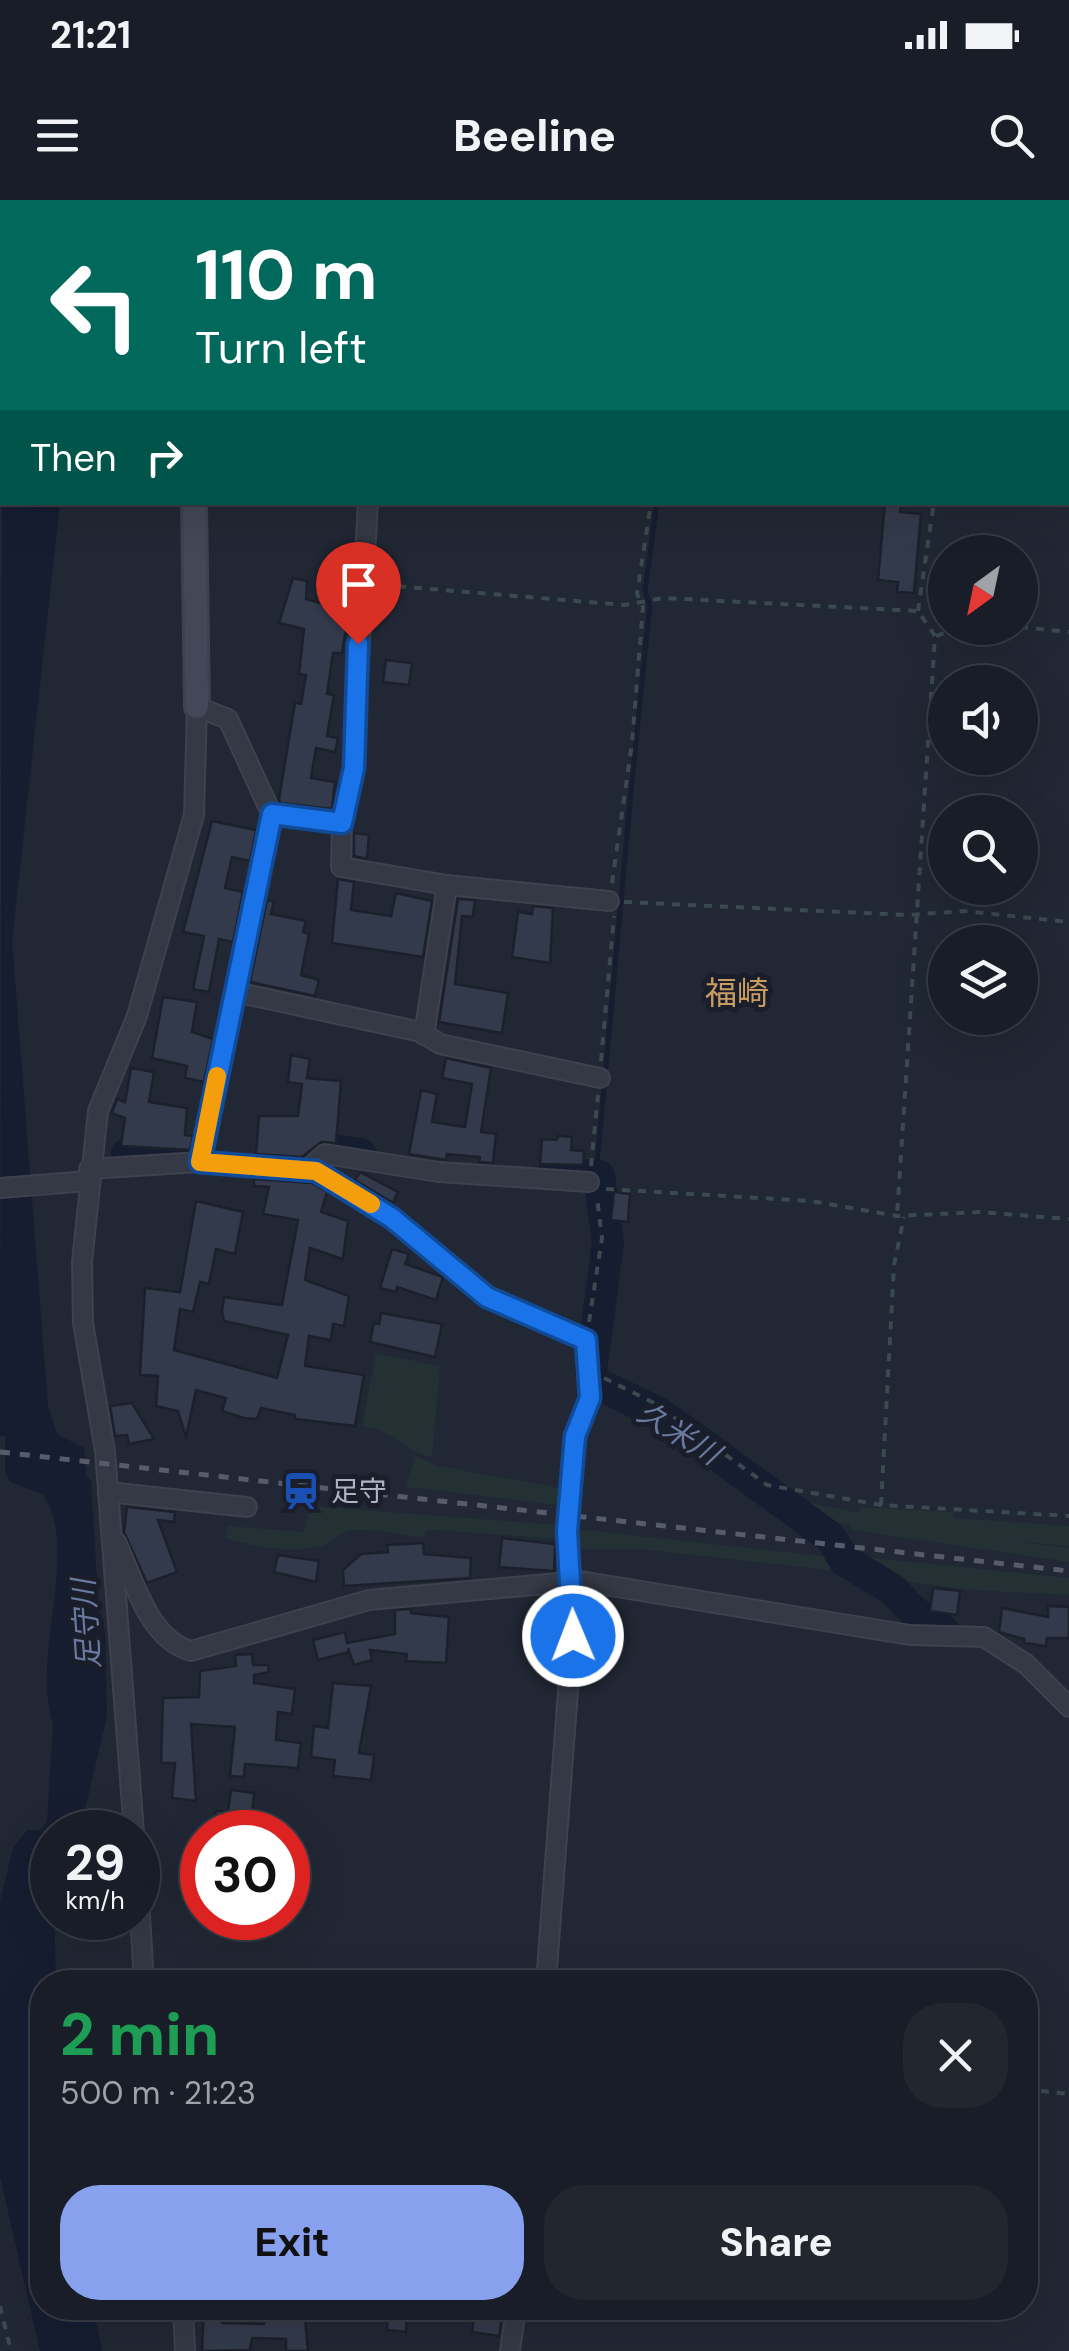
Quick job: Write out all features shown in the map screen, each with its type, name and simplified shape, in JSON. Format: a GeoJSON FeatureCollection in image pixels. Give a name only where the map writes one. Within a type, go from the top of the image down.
{"type":"FeatureCollection","features":[{"type":"Feature","properties":{"kind":"street"},"geometry":{"type":"LineString","coordinates":[[132,1810],[108,1492],[80,1295],[83,1177],[98,1111],[137,1016],[186,851],[197,776],[194,505]]}},
{"type":"Feature","properties":{"kind":"street"},"geometry":{"type":"LineString","coordinates":[[368,505],[354,768],[342,823],[341,867],[448,884],[615,902]]}},
{"type":"Feature","properties":{"kind":"street"},"geometry":{"type":"LineString","coordinates":[[197,707],[228,720],[272,814],[200,1162]]}},
{"type":"Feature","properties":{"kind":"street"},"geometry":{"type":"LineString","coordinates":[[272,814],[342,823]]}},
{"type":"Feature","properties":{"kind":"street"},"geometry":{"type":"LineString","coordinates":[[424,1035],[448,884]]}},
{"type":"Feature","properties":{"kind":"street"},"geometry":{"type":"LineString","coordinates":[[235,992],[424,1035],[440,1044],[600,1078]]}},
{"type":"Feature","properties":{"kind":"street"},"geometry":{"type":"LineString","coordinates":[[308,1169],[326,1154],[439,1172],[595,1181]]}},
{"type":"Feature","properties":{"kind":"street"},"geometry":{"type":"LineString","coordinates":[[0,1188],[200,1162],[308,1169],[392,1218],[487,1297],[586,1340],[590,1398],[575,1436],[567,1531],[574,1612],[547,1970]]}},
{"type":"Feature","properties":{"kind":"street"},"geometry":{"type":"LineString","coordinates":[[108,1492],[247,1508]]}},
{"type":"Feature","properties":{"kind":"street"},"geometry":{"type":"LineString","coordinates":[[112,1533],[160,1635],[174,1646],[192,1651],[369,1600],[572,1582],[910,1635],[984,1637],[1026,1664],[1069,1707]]}},
{"type":"Feature","properties":{"kind":"street"},"geometry":{"type":"LineString","coordinates":[[142,1940],[143,1970]]}},
{"type":"Feature","properties":{"kind":"street"},"geometry":{"type":"LineString","coordinates":[[184,2320],[185,2351]]}},
{"type":"Feature","properties":{"kind":"street"},"geometry":{"type":"LineString","coordinates":[[510,2351],[514,2320]]}},
{"type":"Feature","properties":{"kind":"path"},"geometry":{"type":"LineString","coordinates":[[645,601],[637,594],[652,505]]}},
{"type":"Feature","properties":{"kind":"path"},"geometry":{"type":"LineString","coordinates":[[928,626],[918,611],[934,505]]}},
{"type":"Feature","properties":{"kind":"path"},"geometry":{"type":"LineString","coordinates":[[362,583],[645,601],[918,611]]}},
{"type":"Feature","properties":{"kind":"path"},"geometry":{"type":"LineString","coordinates":[[586,1340],[602,1238],[595,1181],[600,1078],[645,601]]}},
{"type":"Feature","properties":{"kind":"path"},"geometry":{"type":"LineString","coordinates":[[1038,629],[1069,632]]}},
{"type":"Feature","properties":{"kind":"path"},"geometry":{"type":"LineString","coordinates":[[881,1505],[934,645]]}},
{"type":"Feature","properties":{"kind":"path"},"geometry":{"type":"LineString","coordinates":[[615,902],[917,914],[964,911],[1069,922]]}},
{"type":"Feature","properties":{"kind":"path"},"geometry":{"type":"LineString","coordinates":[[595,1181],[811,1201],[900,1216],[980,1212],[1069,1219]]}},
{"type":"Feature","properties":{"kind":"path"},"geometry":{"type":"LineString","coordinates":[[597,1376],[656,1404],[767,1485],[881,1505],[1069,1516]]}},
{"type":"Feature","properties":{"kind":"path"},"geometry":{"type":"LineString","coordinates":[[1038,2090],[1069,2094]]}},
{"type":"Feature","properties":{"kind":"path"},"geometry":{"type":"LineString","coordinates":[[0,2306],[11,2351]]}},
{"type":"Feature","properties":{"kind":"shaded area"},"geometry":{"type":"Polygon","coordinates":[[[376,1353],[440,1366],[432,1457],[362,1426],[376,1353]]]}},
{"type":"Feature","properties":{"kind":"shaded area"},"geometry":{"type":"Polygon","coordinates":[[[415,1456],[439,1466],[560,1488],[559,1505],[406,1487],[415,1456]]]}},
{"type":"Feature","properties":{"kind":"shaded area"},"geometry":{"type":"Polygon","coordinates":[[[793,1499],[858,1513],[861,1507],[953,1512],[954,1518],[1069,1526],[1069,1546],[1011,1541],[1069,1548],[1069,1562],[851,1530],[851,1524],[825,1521],[793,1499]]]}},
{"type":"Feature","properties":{"kind":"shaded area"},"geometry":{"type":"Polygon","coordinates":[[[311,1506],[559,1525],[559,1539],[437,1530],[425,1530],[425,1537],[354,1530],[320,1546],[283,1549],[226,1538],[227,1526],[304,1532],[311,1506]]]}},
{"type":"Feature","properties":{"kind":"shaded area"},"geometry":{"type":"Polygon","coordinates":[[[576,1529],[831,1557],[847,1572],[638,1549],[575,1549],[576,1529]]]}},
{"type":"Feature","properties":{"kind":"shaded area"},"geometry":{"type":"Polygon","coordinates":[[[852,1556],[1069,1578],[1069,1595],[921,1584],[869,1568],[852,1556]]]}},
{"type":"Feature","properties":{"kind":"water"},"geometry":{"type":"Polygon","coordinates":[[[2,505],[60,505],[12,941],[48,1406],[57,1434],[84,1448],[86,1476],[91,1480],[102,1666],[99,1679],[87,1675],[82,1680],[96,1742],[93,1764],[86,1775],[85,1810],[48,1810],[53,1724],[47,1667],[57,1545],[53,1518],[43,1494],[10,1482],[5,1472],[5,1436],[0,1436],[2,505]]]}},
{"type":"Feature","properties":{"kind":"water"},"geometry":{"type":"Polygon","coordinates":[[[27,1830],[30,1940],[55,1940],[56,1970],[30,1970],[30,2308],[0,2177],[0,1901],[13,1848],[27,1830]]]}},
{"type":"Feature","properties":{"kind":"water"},"geometry":{"type":"Polygon","coordinates":[[[33,2320],[96,2320],[102,2351],[40,2351],[33,2320]]]}},
{"type":"Feature","properties":{"kind":"building"},"geometry":{"type":"Polygon","coordinates":[[[885,505],[901,505],[900,512],[921,514],[914,593],[897,592],[898,582],[878,580],[885,505]]]}},
{"type":"Feature","properties":{"kind":"building"},"geometry":{"type":"Polygon","coordinates":[[[293,578],[307,581],[306,599],[349,611],[342,653],[333,653],[327,694],[334,695],[327,736],[338,738],[335,752],[316,748],[311,778],[335,782],[332,809],[280,803],[279,799],[295,703],[301,704],[306,675],[299,674],[304,629],[279,623],[293,578]]]}},
{"type":"Feature","properties":{"kind":"building"},"geometry":{"type":"Polygon","coordinates":[[[386,660],[412,663],[409,685],[383,682],[386,660]]]}},
{"type":"Feature","properties":{"kind":"building"},"geometry":{"type":"Polygon","coordinates":[[[212,821],[256,830],[250,861],[232,857],[225,888],[243,892],[233,942],[219,939],[209,992],[193,989],[204,936],[183,932],[212,821]]]}},
{"type":"Feature","properties":{"kind":"building"},"geometry":{"type":"Polygon","coordinates":[[[354,833],[369,835],[367,859],[354,856],[354,833]]]}},
{"type":"Feature","properties":{"kind":"building"},"geometry":{"type":"Polygon","coordinates":[[[338,879],[354,882],[351,910],[391,916],[396,893],[432,901],[423,957],[332,943],[338,879]]]}},
{"type":"Feature","properties":{"kind":"building"},"geometry":{"type":"Polygon","coordinates":[[[458,899],[475,900],[473,917],[462,916],[455,984],[508,993],[502,1033],[439,1022],[458,899]]]}},
{"type":"Feature","properties":{"kind":"building"},"geometry":{"type":"Polygon","coordinates":[[[267,900],[274,901],[271,914],[306,921],[303,932],[309,934],[301,975],[319,980],[315,996],[250,982],[267,900]]]}},
{"type":"Feature","properties":{"kind":"building"},"geometry":{"type":"Polygon","coordinates":[[[533,906],[553,908],[550,963],[512,957],[518,912],[532,914],[533,906]]]}},
{"type":"Feature","properties":{"kind":"building"},"geometry":{"type":"Polygon","coordinates":[[[163,997],[197,1002],[192,1032],[213,1039],[204,1082],[185,1078],[187,1066],[152,1058],[163,997]]]}},
{"type":"Feature","properties":{"kind":"building"},"geometry":{"type":"Polygon","coordinates":[[[291,1055],[310,1059],[307,1078],[341,1081],[336,1143],[321,1142],[302,1157],[256,1154],[259,1116],[298,1116],[302,1084],[288,1082],[291,1055]]]}},
{"type":"Feature","properties":{"kind":"building"},"geometry":{"type":"Polygon","coordinates":[[[446,1058],[491,1068],[481,1132],[496,1134],[493,1163],[479,1162],[480,1157],[447,1154],[446,1160],[409,1154],[421,1090],[437,1094],[432,1122],[465,1127],[472,1084],[442,1078],[446,1058]]]}},
{"type":"Feature","properties":{"kind":"building"},"geometry":{"type":"Polygon","coordinates":[[[131,1068],[154,1072],[149,1102],[187,1108],[185,1135],[193,1136],[190,1150],[121,1146],[125,1118],[112,1113],[117,1099],[125,1102],[131,1068]]]}},
{"type":"Feature","properties":{"kind":"building"},"geometry":{"type":"Polygon","coordinates":[[[558,1136],[572,1137],[571,1150],[584,1151],[583,1165],[540,1164],[542,1139],[557,1140],[558,1136]]]}},
{"type":"Feature","properties":{"kind":"building"},"geometry":{"type":"Polygon","coordinates":[[[360,1172],[398,1192],[393,1203],[355,1180],[360,1172]]]}},
{"type":"Feature","properties":{"kind":"building"},"geometry":{"type":"Polygon","coordinates":[[[254,1179],[312,1183],[327,1192],[321,1212],[348,1221],[343,1259],[310,1248],[305,1280],[349,1296],[344,1326],[333,1324],[331,1340],[309,1336],[305,1366],[364,1375],[355,1426],[295,1419],[295,1415],[261,1408],[257,1419],[244,1418],[222,1411],[226,1398],[196,1390],[186,1437],[178,1411],[156,1406],[158,1376],[140,1375],[145,1288],[180,1292],[196,1201],[243,1212],[235,1254],[216,1249],[209,1284],[200,1282],[193,1312],[180,1309],[174,1350],[277,1378],[288,1335],[224,1321],[222,1312],[224,1297],[282,1305],[298,1220],[263,1214],[269,1187],[254,1186],[254,1179]]]}},
{"type":"Feature","properties":{"kind":"building"},"geometry":{"type":"Polygon","coordinates":[[[614,1192],[630,1194],[628,1222],[611,1220],[614,1192]]]}},
{"type":"Feature","properties":{"kind":"building"},"geometry":{"type":"Polygon","coordinates":[[[392,1249],[409,1254],[405,1264],[443,1277],[436,1300],[397,1287],[396,1292],[380,1288],[392,1249]]]}},
{"type":"Feature","properties":{"kind":"building"},"geometry":{"type":"Polygon","coordinates":[[[381,1313],[442,1324],[435,1357],[370,1342],[381,1313]]]}},
{"type":"Feature","properties":{"kind":"building"},"geometry":{"type":"Polygon","coordinates":[[[132,1403],[154,1439],[129,1444],[127,1435],[115,1436],[110,1406],[132,1403]]]}},
{"type":"Feature","properties":{"kind":"building"},"geometry":{"type":"Polygon","coordinates":[[[127,1507],[175,1512],[174,1522],[158,1520],[177,1572],[147,1583],[124,1532],[127,1507]]]}},
{"type":"Feature","properties":{"kind":"building"},"geometry":{"type":"Polygon","coordinates":[[[502,1538],[555,1544],[554,1571],[499,1567],[502,1538]]]}},
{"type":"Feature","properties":{"kind":"building"},"geometry":{"type":"Polygon","coordinates":[[[423,1543],[424,1554],[471,1558],[470,1578],[344,1586],[343,1570],[361,1554],[388,1552],[387,1545],[423,1543]]]}},
{"type":"Feature","properties":{"kind":"building"},"geometry":{"type":"Polygon","coordinates":[[[278,1555],[319,1561],[316,1582],[274,1572],[278,1555]]]}},
{"type":"Feature","properties":{"kind":"building"},"geometry":{"type":"Polygon","coordinates":[[[933,1588],[960,1591],[957,1615],[930,1611],[933,1588]]]}},
{"type":"Feature","properties":{"kind":"building"},"geometry":{"type":"Polygon","coordinates":[[[1048,1606],[1069,1607],[1069,1638],[1047,1638],[1046,1646],[1024,1643],[1024,1639],[999,1632],[1002,1608],[1048,1617],[1048,1606]]]}},
{"type":"Feature","properties":{"kind":"building"},"geometry":{"type":"Polygon","coordinates":[[[411,1609],[411,1613],[449,1617],[446,1663],[406,1661],[407,1654],[370,1650],[372,1660],[354,1665],[348,1648],[349,1652],[318,1660],[313,1640],[345,1632],[347,1643],[395,1634],[395,1610],[411,1609]]]}},
{"type":"Feature","properties":{"kind":"building"},"geometry":{"type":"Polygon","coordinates":[[[252,1654],[253,1665],[268,1665],[269,1672],[254,1675],[254,1683],[295,1689],[292,1714],[278,1712],[276,1740],[301,1743],[298,1768],[245,1764],[244,1777],[230,1776],[235,1727],[191,1724],[196,1801],[172,1798],[175,1763],[161,1763],[163,1698],[199,1697],[200,1671],[236,1666],[235,1655],[252,1654]]]}},
{"type":"Feature","properties":{"kind":"building"},"geometry":{"type":"Polygon","coordinates":[[[333,1683],[371,1686],[359,1753],[374,1755],[371,1780],[333,1776],[335,1760],[311,1757],[314,1726],[328,1728],[333,1683]]]}},
{"type":"Feature","properties":{"kind":"building"},"geometry":{"type":"Polygon","coordinates":[[[231,1790],[254,1793],[253,1810],[228,1810],[231,1790]]]}},
{"type":"Feature","properties":{"kind":"building"},"geometry":{"type":"Polygon","coordinates":[[[203,2320],[264,2324],[265,2320],[305,2320],[308,2351],[286,2351],[286,2339],[252,2338],[250,2350],[202,2351],[203,2320]]]}},
{"type":"Feature","properties":{"kind":"building"},"geometry":{"type":"Polygon","coordinates":[[[387,2320],[406,2320],[406,2332],[387,2330],[387,2320]]]}},
{"type":"Feature","properties":{"kind":"building"},"geometry":{"type":"Polygon","coordinates":[[[474,2320],[502,2320],[499,2336],[472,2332],[474,2320]]]}},
{"type":"Feature","properties":{"kind":"waterway"},"geometry":{"type":"LineString","coordinates":[[599,1176],[597,1163],[650,607],[645,591],[657,505]]}},
{"type":"Feature","properties":{"kind":"waterway","name":"久米川"},"geometry":{"type":"LineString","coordinates":[[268,1161],[304,1163],[316,1147],[360,1154]]}},
{"type":"Feature","properties":{"kind":"waterway","name":"久米川"},"geometry":{"type":"LineString","coordinates":[[127,1154],[195,1157]]}},
{"type":"Feature","properties":{"kind":"waterway","name":"久米川"},"geometry":{"type":"LineString","coordinates":[[553,1173],[599,1176],[608,1242],[591,1371],[596,1383],[660,1414],[694,1438],[830,1537],[845,1561],[892,1589],[914,1612],[942,1629]]}},
{"type":"Feature","properties":{"kind":"waterway","name":"足守川"},"geometry":{"type":"LineString","coordinates":[[68,1810],[91,1715],[89,1635]]}},
{"type":"Feature","properties":{"kind":"railway"},"geometry":{"type":"LineString","coordinates":[[0,1452],[1069,1571]]}},
{"type":"Feature","properties":{"kind":"slow traffic"},"geometry":{"type":"LineString","coordinates":[[217,1076],[200,1162],[308,1169],[371,1204]]}},
{"type":"Feature","properties":{"kind":"place","name":"足守"},"geometry":{"type":"Point","coordinates":[301,1491]}},
{"type":"Feature","properties":{"kind":"district","name":"福崎"},"geometry":{"type":"Point","coordinates":[737,993]}},
{"type":"Feature","properties":{"kind":"route"},"geometry":{"type":"LineString","coordinates":[[358,644],[352,726],[354,768],[342,823],[272,814],[200,1162],[316,1171],[392,1218],[487,1297],[586,1340],[590,1398],[575,1436],[567,1531],[573,1636]]}}]}
